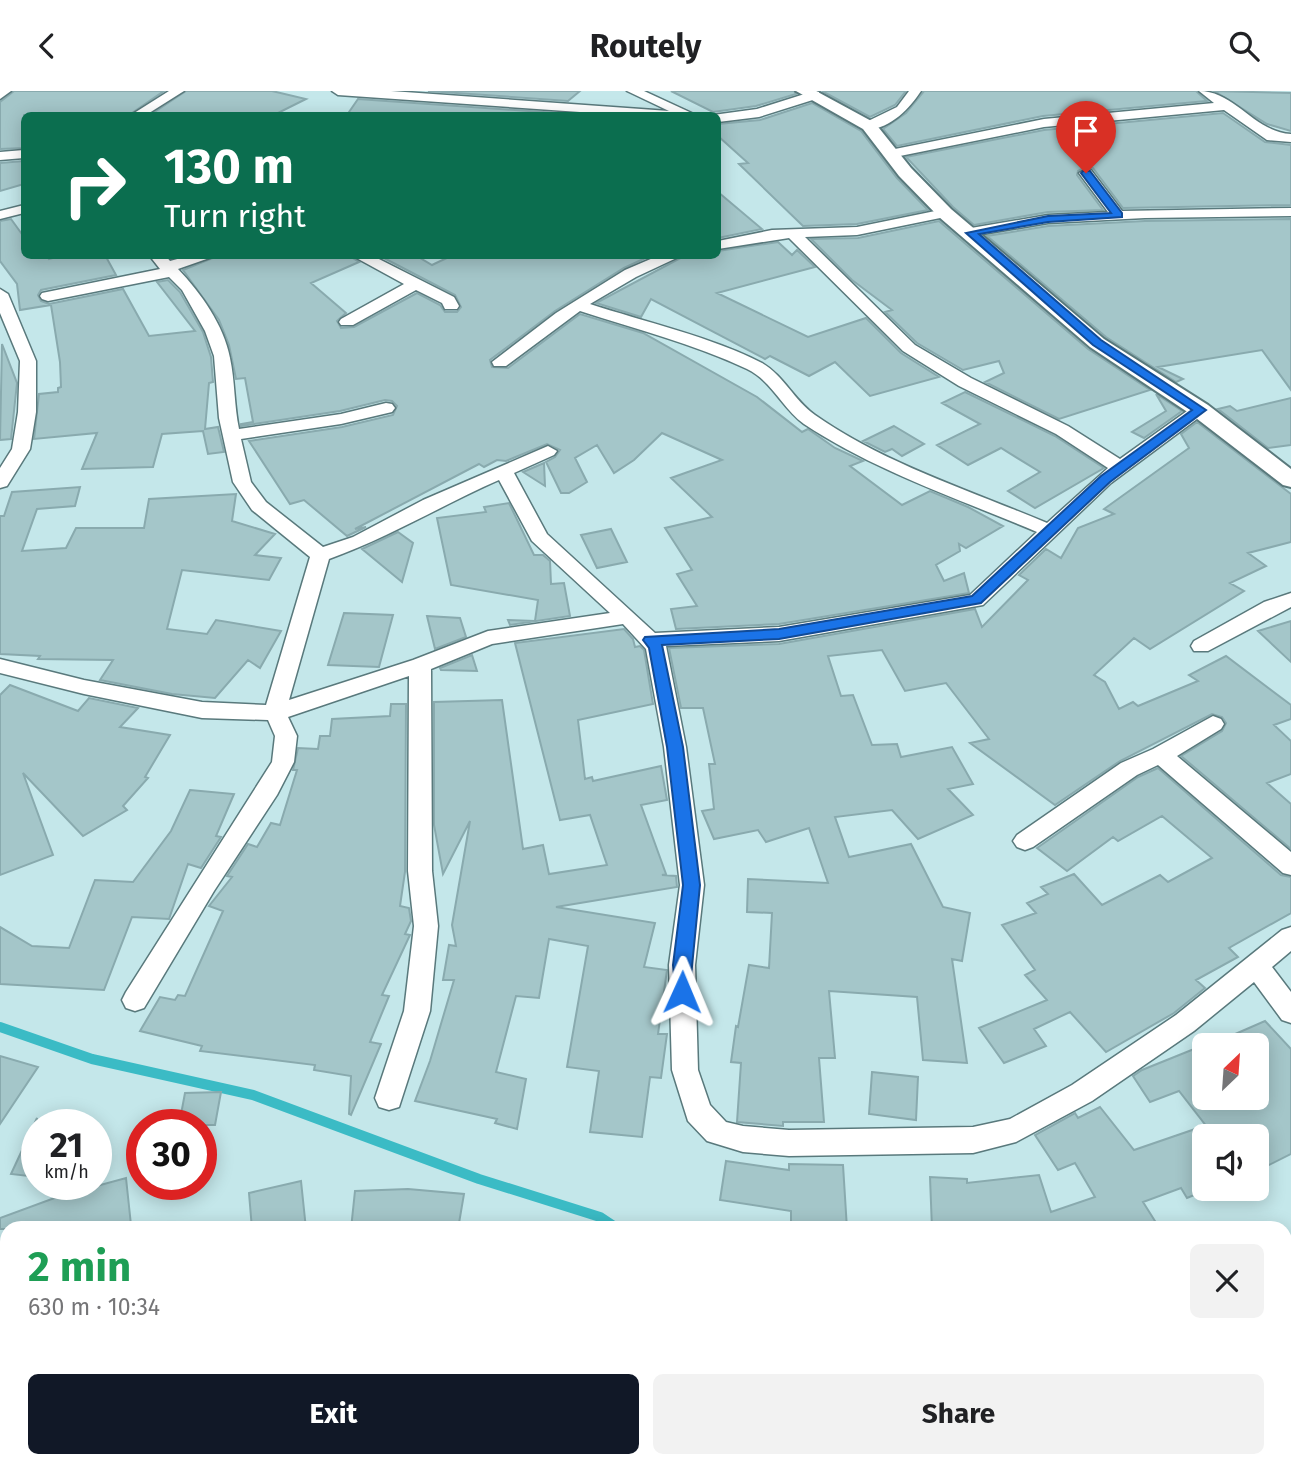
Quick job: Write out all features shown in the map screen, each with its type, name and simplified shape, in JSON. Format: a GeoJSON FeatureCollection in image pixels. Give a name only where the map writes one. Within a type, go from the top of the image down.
{"type":"FeatureCollection","features":[{"type":"Feature","properties":{"kind":"street"},"geometry":{"type":"LineString","coordinates":[[0,95],[5,91]]}},
{"type":"Feature","properties":{"kind":"street"},"geometry":{"type":"LineString","coordinates":[[143,112],[178,91]]}},
{"type":"Feature","properties":{"kind":"street"},"geometry":{"type":"LineString","coordinates":[[338,91],[628,112]]}},
{"type":"Feature","properties":{"kind":"street"},"geometry":{"type":"LineString","coordinates":[[634,91],[682,112]]}},
{"type":"Feature","properties":{"kind":"street"},"geometry":{"type":"LineString","coordinates":[[869,126],[902,110],[915,91]]}},
{"type":"Feature","properties":{"kind":"street"},"geometry":{"type":"LineString","coordinates":[[1205,91],[1272,137],[1291,138]]}},
{"type":"Feature","properties":{"kind":"street"},"geometry":{"type":"LineString","coordinates":[[721,118],[759,113],[809,93],[869,126],[890,154],[946,213],[1097,343],[1200,410],[1291,480]]}},
{"type":"Feature","properties":{"kind":"street"},"geometry":{"type":"LineString","coordinates":[[890,154],[1044,123],[1226,106]]}},
{"type":"Feature","properties":{"kind":"street"},"geometry":{"type":"LineString","coordinates":[[0,156],[21,154]]}},
{"type":"Feature","properties":{"kind":"street"},"geometry":{"type":"LineString","coordinates":[[1086,173],[1118,215]]}},
{"type":"Feature","properties":{"kind":"street"},"geometry":{"type":"LineString","coordinates":[[0,215],[21,210]]}},
{"type":"Feature","properties":{"kind":"street"},"geometry":{"type":"LineString","coordinates":[[971,233],[1048,219],[1291,212]]}},
{"type":"Feature","properties":{"kind":"street"},"geometry":{"type":"LineString","coordinates":[[725,243],[772,234],[794,235],[869,229],[946,213]]}},
{"type":"Feature","properties":{"kind":"street"},"geometry":{"type":"LineString","coordinates":[[794,235],[909,348],[965,382],[1062,430],[1121,468]]}},
{"type":"Feature","properties":{"kind":"street"},"geometry":{"type":"LineString","coordinates":[[48,296],[192,259]]}},
{"type":"Feature","properties":{"kind":"street"},"geometry":{"type":"LineString","coordinates":[[366,259],[448,300],[451,306]]}},
{"type":"Feature","properties":{"kind":"street"},"geometry":{"type":"LineString","coordinates":[[500,362],[579,306],[644,268],[667,259]]}},
{"type":"Feature","properties":{"kind":"street"},"geometry":{"type":"LineString","coordinates":[[164,265],[188,288],[213,331],[222,356],[232,435],[242,482],[259,506],[320,555]]}},
{"type":"Feature","properties":{"kind":"street"},"geometry":{"type":"LineString","coordinates":[[347,322],[416,284]]}},
{"type":"Feature","properties":{"kind":"street"},"geometry":{"type":"LineString","coordinates":[[0,294],[5,318],[28,362],[27,412],[21,449],[0,482]]}},
{"type":"Feature","properties":{"kind":"street"},"geometry":{"type":"LineString","coordinates":[[579,306],[716,350],[757,367],[773,379],[792,405],[809,419],[868,454],[1048,530]]}},
{"type":"Feature","properties":{"kind":"street"},"geometry":{"type":"LineString","coordinates":[[232,435],[341,419],[386,408]]}},
{"type":"Feature","properties":{"kind":"street"},"geometry":{"type":"LineString","coordinates":[[650,640],[779,634],[976,600],[1048,530],[1121,468],[1200,410]]}},
{"type":"Feature","properties":{"kind":"street"},"geometry":{"type":"LineString","coordinates":[[320,555],[360,541],[430,504],[548,451]]}},
{"type":"Feature","properties":{"kind":"street"},"geometry":{"type":"LineString","coordinates":[[504,471],[539,537],[636,625],[656,647],[675,747],[692,885],[682,965],[685,1070],[698,1112],[717,1132],[743,1139],[789,1143],[974,1140],[1016,1130],[1082,1093],[1185,1023],[1291,937]]}},
{"type":"Feature","properties":{"kind":"street"},"geometry":{"type":"LineString","coordinates":[[135,1000],[205,884],[269,789],[283,762],[286,736],[275,713],[320,555]]}},
{"type":"Feature","properties":{"kind":"street"},"geometry":{"type":"LineString","coordinates":[[1201,646],[1271,607],[1291,600]]}},
{"type":"Feature","properties":{"kind":"street"},"geometry":{"type":"LineString","coordinates":[[0,666],[84,687],[202,710],[275,713],[420,666],[488,638],[625,617]]}},
{"type":"Feature","properties":{"kind":"street"},"geometry":{"type":"LineString","coordinates":[[388,1098],[417,1011],[426,926],[420,871],[420,666]]}},
{"type":"Feature","properties":{"kind":"street"},"geometry":{"type":"LineString","coordinates":[[1026,841],[1129,769],[1161,755],[1213,724]]}},
{"type":"Feature","properties":{"kind":"street"},"geometry":{"type":"LineString","coordinates":[[1161,755],[1291,866]]}},
{"type":"Feature","properties":{"kind":"street"},"geometry":{"type":"LineString","coordinates":[[1257,967],[1291,1012]]}},
{"type":"Feature","properties":{"kind":"building"},"geometry":{"type":"Polygon","coordinates":[[[14,91],[164,91],[133,112],[21,112],[21,148],[0,149],[0,102],[14,91]]]}},
{"type":"Feature","properties":{"kind":"building"},"geometry":{"type":"Polygon","coordinates":[[[186,91],[272,91],[306,99],[280,112],[154,112],[186,91]]]}},
{"type":"Feature","properties":{"kind":"building"},"geometry":{"type":"Polygon","coordinates":[[[428,91],[580,91],[568,101],[428,91]]]}},
{"type":"Feature","properties":{"kind":"building"},"geometry":{"type":"Polygon","coordinates":[[[671,91],[794,91],[796,94],[756,106],[713,112],[671,91]]]}},
{"type":"Feature","properties":{"kind":"building"},"geometry":{"type":"Polygon","coordinates":[[[822,91],[906,91],[895,105],[870,117],[822,91]]]}},
{"type":"Feature","properties":{"kind":"building"},"geometry":{"type":"Polygon","coordinates":[[[924,91],[1196,91],[1207,101],[1043,116],[897,146],[883,129],[906,113],[924,91]]]}},
{"type":"Feature","properties":{"kind":"building"},"geometry":{"type":"Polygon","coordinates":[[[1214,91],[1291,93],[1291,131],[1267,124],[1214,91]]]}},
{"type":"Feature","properties":{"kind":"building"},"geometry":{"type":"Polygon","coordinates":[[[358,99],[542,112],[349,112],[358,99]]]}},
{"type":"Feature","properties":{"kind":"building"},"geometry":{"type":"Polygon","coordinates":[[[812,103],[861,131],[897,178],[928,210],[857,224],[803,226],[739,164],[748,163],[721,139],[721,124],[760,120],[812,103]]]}},
{"type":"Feature","properties":{"kind":"building"},"geometry":{"type":"Polygon","coordinates":[[[1223,113],[1265,142],[1291,145],[1291,205],[1123,208],[1093,168],[1087,166],[1078,171],[1077,175],[1103,210],[1048,212],[974,225],[953,207],[906,157],[1044,130],[1223,113]]]}},
{"type":"Feature","properties":{"kind":"building"},"geometry":{"type":"Polygon","coordinates":[[[21,161],[21,185],[0,191],[0,163],[21,161]]]}},
{"type":"Feature","properties":{"kind":"building"},"geometry":{"type":"Polygon","coordinates":[[[721,195],[762,229],[721,237],[721,195]]]}},
{"type":"Feature","properties":{"kind":"building"},"geometry":{"type":"Polygon","coordinates":[[[11,219],[21,233],[21,259],[107,259],[116,275],[41,290],[38,295],[41,301],[49,304],[123,289],[149,336],[195,331],[157,282],[168,280],[180,292],[203,332],[211,357],[213,382],[209,383],[205,429],[218,427],[224,452],[208,454],[203,431],[162,434],[153,467],[82,469],[97,433],[34,439],[39,394],[58,392],[61,387],[60,362],[51,305],[20,310],[17,284],[0,261],[0,221],[11,219]]]}},
{"type":"Feature","properties":{"kind":"building"},"geometry":{"type":"Polygon","coordinates":[[[1291,219],[1291,390],[1262,350],[1158,367],[1183,379],[1176,382],[1106,337],[987,236],[1048,226],[1145,221],[1291,219]]]}},
{"type":"Feature","properties":{"kind":"building"},"geometry":{"type":"Polygon","coordinates":[[[939,221],[1088,349],[1150,390],[1059,419],[985,382],[1004,373],[999,361],[963,370],[917,343],[885,312],[892,310],[852,280],[811,239],[858,238],[939,221]]]}},
{"type":"Feature","properties":{"kind":"building"},"geometry":{"type":"Polygon","coordinates":[[[778,242],[792,255],[797,250],[815,267],[717,293],[808,337],[866,318],[901,353],[939,377],[870,396],[835,362],[809,376],[770,356],[765,359],[651,299],[641,317],[596,303],[678,259],[721,259],[721,251],[778,242]]]}},
{"type":"Feature","properties":{"kind":"building"},"geometry":{"type":"Polygon","coordinates":[[[210,259],[354,259],[359,262],[311,283],[346,313],[337,321],[341,328],[354,327],[417,293],[440,305],[445,312],[457,312],[461,307],[455,295],[386,259],[422,259],[432,265],[445,259],[643,259],[555,311],[490,360],[492,367],[508,368],[580,314],[643,333],[757,397],[802,432],[808,429],[835,448],[863,461],[850,466],[902,505],[930,491],[1003,526],[966,548],[959,544],[960,551],[936,565],[944,581],[964,573],[969,593],[779,624],[676,629],[671,609],[697,606],[677,574],[692,570],[665,528],[712,517],[671,478],[722,460],[662,433],[634,460],[614,473],[597,445],[575,458],[587,482],[569,493],[561,493],[546,462],[560,450],[547,444],[506,461],[497,460],[484,467],[479,464],[355,529],[366,527],[347,536],[304,500],[290,504],[249,441],[342,427],[393,415],[397,406],[392,401],[385,400],[340,411],[241,426],[253,422],[245,378],[236,379],[229,345],[219,320],[183,270],[210,259]]]}},
{"type":"Feature","properties":{"kind":"building"},"geometry":{"type":"Polygon","coordinates":[[[2,344],[17,383],[11,439],[0,440],[2,344]]]}},
{"type":"Feature","properties":{"kind":"building"},"geometry":{"type":"Polygon","coordinates":[[[965,392],[1055,436],[1104,468],[1035,508],[1008,491],[1040,472],[1001,448],[968,465],[937,445],[980,424],[942,403],[965,392]]]}},
{"type":"Feature","properties":{"kind":"building"},"geometry":{"type":"Polygon","coordinates":[[[1156,394],[1182,411],[1144,438],[1132,432],[1166,411],[1156,394]]]}},
{"type":"Feature","properties":{"kind":"building"},"geometry":{"type":"Polygon","coordinates":[[[1291,398],[1291,445],[1268,448],[1218,409],[1230,406],[1237,411],[1291,398]]]}},
{"type":"Feature","properties":{"kind":"building"},"geometry":{"type":"Polygon","coordinates":[[[1197,422],[1291,494],[1291,542],[1248,553],[1266,566],[1230,583],[1244,591],[1150,649],[1134,638],[1094,675],[1105,682],[1119,709],[1133,702],[1138,706],[1198,681],[1189,675],[1226,656],[1291,705],[1291,719],[1274,725],[1291,741],[1291,774],[1267,783],[1291,804],[1291,849],[1181,756],[1222,731],[1226,723],[1222,717],[1212,714],[1120,761],[1055,805],[970,743],[989,739],[946,683],[905,691],[882,650],[828,656],[841,696],[853,695],[872,745],[897,744],[901,757],[952,747],[973,784],[948,789],[973,815],[918,839],[892,810],[835,817],[849,857],[911,844],[943,907],[970,913],[962,961],[952,959],[967,1063],[923,1060],[917,997],[829,991],[835,1058],[819,1058],[824,1122],[783,1122],[783,1126],[737,1122],[741,1063],[731,1062],[736,1026],[738,1027],[749,965],[769,968],[772,913],[747,912],[748,879],[828,883],[809,828],[766,842],[758,830],[714,839],[702,811],[714,809],[709,764],[715,764],[703,708],[681,708],[669,648],[779,644],[975,609],[982,627],[1028,580],[1019,575],[1046,549],[1061,558],[1078,528],[1114,514],[1104,509],[1189,448],[1181,434],[1197,422]]]}},
{"type":"Feature","properties":{"kind":"building"},"geometry":{"type":"Polygon","coordinates":[[[894,426],[924,444],[902,456],[892,449],[885,452],[863,441],[894,426]]]}},
{"type":"Feature","properties":{"kind":"building"},"geometry":{"type":"Polygon","coordinates":[[[544,463],[545,486],[523,472],[544,463]]]}},
{"type":"Feature","properties":{"kind":"building"},"geometry":{"type":"Polygon","coordinates":[[[80,487],[75,506],[37,509],[22,551],[66,548],[76,528],[144,528],[149,499],[236,494],[232,521],[275,534],[255,555],[281,558],[269,580],[182,570],[167,629],[207,634],[216,620],[281,631],[260,668],[248,660],[215,698],[172,694],[100,680],[113,660],[38,659],[40,656],[0,654],[0,516],[4,516],[12,492],[80,487]]]}},
{"type":"Feature","properties":{"kind":"building"},"geometry":{"type":"Polygon","coordinates":[[[509,503],[534,555],[543,555],[550,561],[551,584],[564,583],[570,616],[510,625],[508,620],[535,621],[538,600],[451,585],[437,518],[486,512],[484,507],[509,503]]]}},
{"type":"Feature","properties":{"kind":"building"},"geometry":{"type":"Polygon","coordinates":[[[611,529],[627,562],[597,568],[581,535],[611,529]]]}},
{"type":"Feature","properties":{"kind":"building"},"geometry":{"type":"Polygon","coordinates":[[[398,532],[413,543],[402,582],[362,549],[398,532]]]}},
{"type":"Feature","properties":{"kind":"building"},"geometry":{"type":"Polygon","coordinates":[[[344,613],[393,615],[379,667],[328,665],[344,613]]]}},
{"type":"Feature","properties":{"kind":"building"},"geometry":{"type":"Polygon","coordinates":[[[427,616],[460,618],[466,637],[435,649],[427,616]]]}},
{"type":"Feature","properties":{"kind":"building"},"geometry":{"type":"Polygon","coordinates":[[[1291,621],[1291,662],[1258,631],[1291,621]]]}},
{"type":"Feature","properties":{"kind":"building"},"geometry":{"type":"Polygon","coordinates":[[[624,629],[633,639],[635,647],[640,646],[644,650],[653,704],[578,720],[585,779],[592,777],[593,781],[661,766],[667,800],[641,805],[666,874],[662,875],[676,876],[677,887],[556,907],[655,923],[644,967],[667,970],[658,1034],[667,1034],[661,1078],[650,1077],[642,1137],[590,1132],[599,1071],[567,1067],[588,946],[549,939],[539,998],[516,996],[496,1072],[526,1079],[517,1129],[495,1123],[497,1119],[415,1101],[454,980],[443,980],[449,945],[456,946],[452,925],[470,821],[443,874],[434,825],[434,702],[502,700],[523,849],[543,845],[549,874],[607,865],[590,815],[560,820],[515,643],[624,629]]]}},
{"type":"Feature","properties":{"kind":"building"},"geometry":{"type":"Polygon","coordinates":[[[472,655],[477,671],[440,668],[472,655]]]}},
{"type":"Feature","properties":{"kind":"building"},"geometry":{"type":"Polygon","coordinates":[[[10,685],[78,711],[89,698],[138,708],[120,727],[170,735],[145,777],[148,778],[123,806],[127,810],[83,836],[23,773],[53,855],[0,875],[0,695],[10,685]]]}},
{"type":"Feature","properties":{"kind":"building"},"geometry":{"type":"Polygon","coordinates":[[[391,704],[406,704],[405,872],[400,906],[409,908],[411,921],[405,934],[410,935],[382,995],[389,996],[370,1042],[381,1044],[351,1115],[351,1076],[314,1070],[315,1065],[200,1051],[202,1046],[140,1031],[160,997],[175,1000],[178,995],[185,996],[223,911],[209,906],[232,877],[227,876],[248,844],[257,847],[271,823],[280,825],[297,770],[293,770],[298,748],[318,749],[320,736],[330,736],[332,719],[390,716],[391,704]]]}},
{"type":"Feature","properties":{"kind":"building"},"geometry":{"type":"Polygon","coordinates":[[[1158,768],[1281,875],[1291,877],[1291,913],[1229,948],[1238,957],[1196,980],[1205,988],[1174,1013],[1106,1052],[1070,1012],[1034,1029],[1046,1046],[1004,1063],[979,1028],[1047,1000],[1025,975],[1035,970],[1002,925],[1036,913],[1027,903],[1048,894],[1041,887],[1074,874],[1102,905],[1160,875],[1168,882],[1212,858],[1162,816],[1118,841],[1113,837],[1067,871],[1037,848],[1138,777],[1158,768]]]}},
{"type":"Feature","properties":{"kind":"building"},"geometry":{"type":"Polygon","coordinates":[[[190,790],[234,794],[216,836],[221,837],[201,868],[188,864],[169,919],[132,917],[104,990],[0,984],[0,927],[32,946],[69,948],[95,880],[133,882],[171,831],[190,790]]]}},
{"type":"Feature","properties":{"kind":"building"},"geometry":{"type":"Polygon","coordinates":[[[1265,1021],[1291,1049],[1291,1154],[1269,1165],[1269,1124],[1205,1124],[1194,1110],[1269,1110],[1269,1033],[1238,1033],[1265,1021]]]}},
{"type":"Feature","properties":{"kind":"building"},"geometry":{"type":"Polygon","coordinates":[[[1192,1050],[1192,1108],[1179,1091],[1150,1102],[1133,1076],[1192,1050]]]}},
{"type":"Feature","properties":{"kind":"building"},"geometry":{"type":"Polygon","coordinates":[[[0,1056],[38,1067],[0,1124],[0,1056]]]}},
{"type":"Feature","properties":{"kind":"building"},"geometry":{"type":"Polygon","coordinates":[[[872,1072],[918,1077],[916,1120],[869,1114],[872,1072]]]}},
{"type":"Feature","properties":{"kind":"building"},"geometry":{"type":"Polygon","coordinates":[[[221,1092],[217,1114],[217,1109],[182,1109],[185,1093],[221,1092]]]}},
{"type":"Feature","properties":{"kind":"building"},"geometry":{"type":"Polygon","coordinates":[[[1100,1107],[1134,1150],[1192,1130],[1192,1196],[1187,1198],[1181,1188],[1143,1202],[1155,1221],[932,1221],[930,1177],[967,1179],[967,1183],[1039,1175],[1051,1212],[1095,1197],[1075,1163],[1058,1170],[1035,1135],[1075,1113],[1078,1118],[1100,1107]]]}},
{"type":"Feature","properties":{"kind":"building"},"geometry":{"type":"Polygon","coordinates":[[[21,1152],[21,1175],[11,1174],[21,1152]]]}},
{"type":"Feature","properties":{"kind":"building"},"geometry":{"type":"Polygon","coordinates":[[[726,1161],[789,1170],[789,1164],[843,1165],[846,1221],[791,1221],[791,1211],[720,1200],[726,1161]]]}},
{"type":"Feature","properties":{"kind":"building"},"geometry":{"type":"Polygon","coordinates":[[[126,1178],[126,1200],[128,1200],[131,1221],[0,1221],[0,1218],[49,1200],[112,1200],[112,1182],[126,1178]]]}},
{"type":"Feature","properties":{"kind":"building"},"geometry":{"type":"Polygon","coordinates":[[[301,1181],[305,1221],[251,1221],[249,1193],[301,1181]]]}},
{"type":"Feature","properties":{"kind":"building"},"geometry":{"type":"Polygon","coordinates":[[[408,1189],[464,1194],[459,1221],[352,1221],[355,1191],[408,1189]]]}},
{"type":"Feature","properties":{"kind":"waterway"},"geometry":{"type":"LineString","coordinates":[[0,1027],[92,1059],[253,1095],[479,1179],[606,1221]]}},
{"type":"Feature","properties":{"kind":"route"},"geometry":{"type":"LineString","coordinates":[[682,992],[682,965],[692,885],[675,747],[656,647],[650,640],[779,634],[976,600],[1105,479],[1200,410],[1097,343],[971,233],[1048,219],[1118,215],[1086,173]]}}]}
